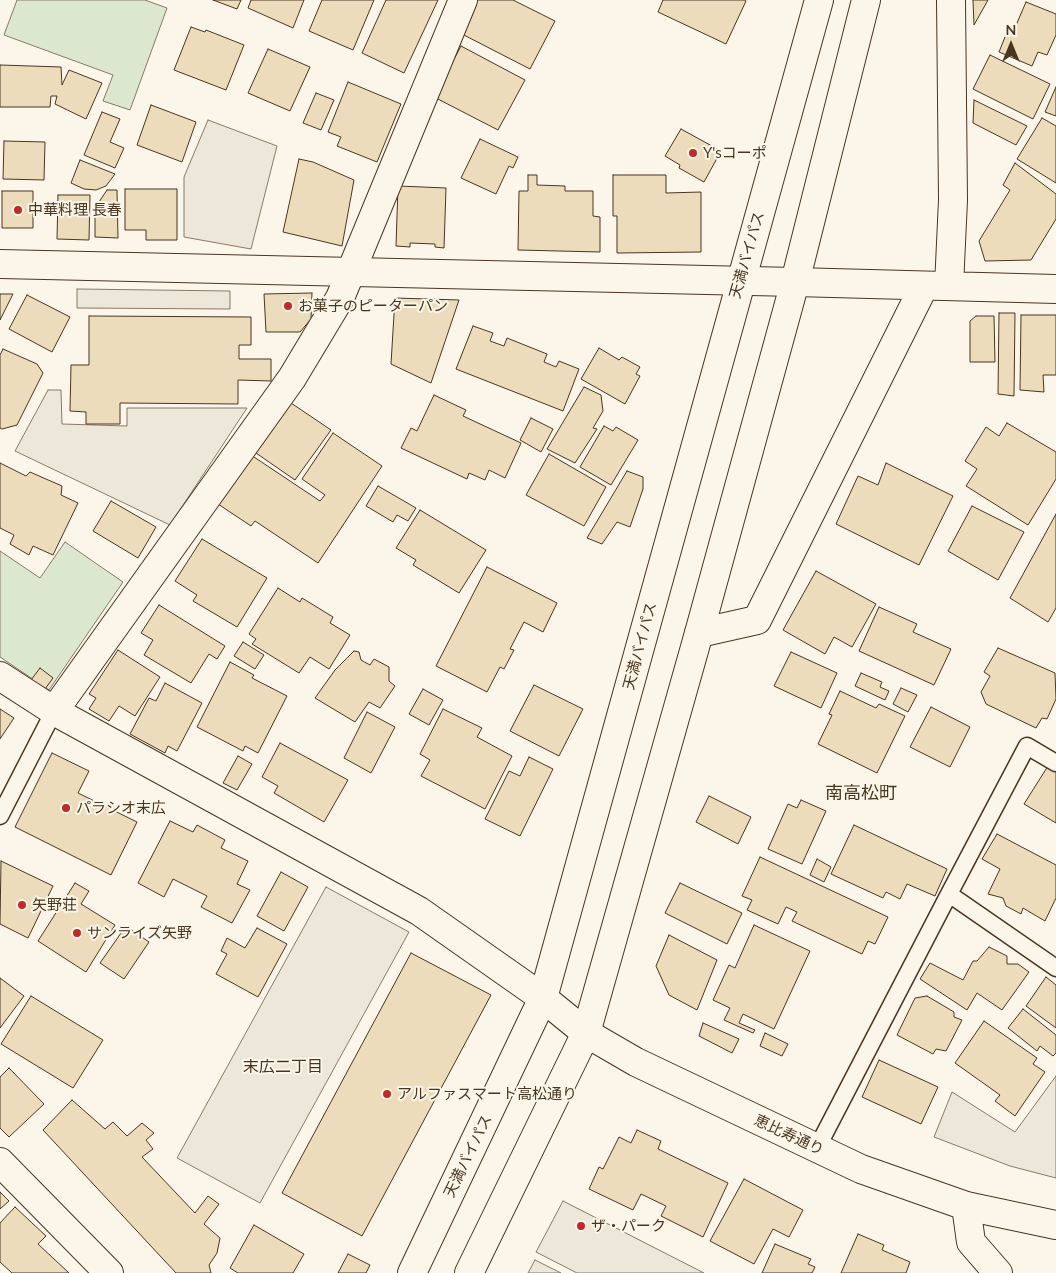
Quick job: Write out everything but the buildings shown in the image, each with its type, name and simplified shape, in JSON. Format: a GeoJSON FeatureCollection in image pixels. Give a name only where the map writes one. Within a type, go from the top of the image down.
{"type":"FeatureCollection","features":[{"type":"Feature","properties":{"kind":"main road"},"geometry":{"type":"LineString","coordinates":[[54,711],[292,378],[340,298],[462,0]]}},
{"type":"Feature","properties":{"kind":"main road","name":"天満バイパス"},"geometry":{"type":"LineString","coordinates":[[412,1273],[543,998],[818,0]]}},
{"type":"Feature","properties":{"kind":"main road"},"geometry":{"type":"LineString","coordinates":[[469,1273],[586,1033],[699,633],[795,282],[866,0]]}},
{"type":"Feature","properties":{"kind":"main road"},"geometry":{"type":"LineString","coordinates":[[699,633],[757,620],[937,286],[953,200],[951,0]]}},
{"type":"Feature","properties":{"kind":"main road"},"geometry":{"type":"LineString","coordinates":[[0,264],[1056,289]]}},
{"type":"Feature","properties":{"kind":"main road","name":"恵比寿通り"},"geometry":{"type":"LineString","coordinates":[[0,676],[54,711],[419,911],[543,998],[586,1033],[636,1062],[861,1169],[966,1206],[1056,1226]]}},
{"type":"Feature","properties":{"kind":"main road"},"geometry":{"type":"LineString","coordinates":[[0,1162],[108,1273]]}},
{"type":"Feature","properties":{"kind":"main road"},"geometry":{"type":"LineString","coordinates":[[966,1206],[971,1242],[998,1273]]}},
{"type":"Feature","properties":{"kind":"lane"},"geometry":{"type":"LineString","coordinates":[[0,816],[54,711]]}},
{"type":"Feature","properties":{"kind":"lane"},"geometry":{"type":"LineString","coordinates":[[817,1148],[1027,746],[1056,762]]}},
{"type":"Feature","properties":{"kind":"lane"},"geometry":{"type":"LineString","coordinates":[[949,894],[1056,968]]}},
{"type":"Feature","properties":{"kind":"green space"},"geometry":{"type":"Polygon","coordinates":[[[17,0],[145,0],[167,8],[130,110],[103,101],[113,75],[4,35],[17,0]]]}},
{"type":"Feature","properties":{"kind":"green space"},"geometry":{"type":"Polygon","coordinates":[[[65,542],[123,582],[49,690],[0,657],[0,551],[40,578],[65,542]]]}},
{"type":"Feature","properties":{"kind":"shaded area"},"geometry":{"type":"Polygon","coordinates":[[[208,120],[277,146],[251,249],[184,237],[184,177],[208,120]]]}},
{"type":"Feature","properties":{"kind":"shaded area"},"geometry":{"type":"Polygon","coordinates":[[[77,289],[230,291],[230,309],[77,308],[77,289]]]}},
{"type":"Feature","properties":{"kind":"shaded area"},"geometry":{"type":"Polygon","coordinates":[[[48,390],[61,390],[62,424],[127,426],[127,408],[247,408],[170,525],[15,451],[48,390]]]}},
{"type":"Feature","properties":{"kind":"shaded area"},"geometry":{"type":"Polygon","coordinates":[[[326,887],[409,932],[260,1203],[177,1158],[326,887]]]}},
{"type":"Feature","properties":{"kind":"shaded area"},"geometry":{"type":"Polygon","coordinates":[[[1056,1076],[1056,1178],[1010,1166],[934,1137],[952,1092],[1015,1132],[1056,1076]]]}},
{"type":"Feature","properties":{"kind":"shaded area","name":"ザ・パーク"},"geometry":{"type":"Polygon","coordinates":[[[563,1201],[704,1273],[577,1273],[536,1252],[563,1201]]]}},
{"type":"Feature","properties":{"kind":"shaded area"},"geometry":{"type":"Polygon","coordinates":[[[535,1260],[561,1273],[528,1273],[535,1260]]]}},
{"type":"Feature","properties":{"kind":"place","name":"Y'sコーポ"},"geometry":{"type":"Point","coordinates":[693,153]}},
{"type":"Feature","properties":{"kind":"place","name":"中華料理 長春"},"geometry":{"type":"Point","coordinates":[18,210]}},
{"type":"Feature","properties":{"kind":"place","name":"お菓子のピーターパン"},"geometry":{"type":"Point","coordinates":[288,306]}},
{"type":"Feature","properties":{"kind":"place","name":"パラシオ末広"},"geometry":{"type":"Point","coordinates":[66,808]}},
{"type":"Feature","properties":{"kind":"place","name":"矢野荘"},"geometry":{"type":"Point","coordinates":[22,905]}},
{"type":"Feature","properties":{"kind":"place","name":"サンライズ矢野"},"geometry":{"type":"Point","coordinates":[77,933]}},
{"type":"Feature","properties":{"kind":"place","name":"アルファスマート高松通り"},"geometry":{"type":"Point","coordinates":[387,1094]}},
{"type":"Feature","properties":{"kind":"place","name":"ザ・パーク"},"geometry":{"type":"Point","coordinates":[581,1226]}},
{"type":"Feature","properties":{"kind":"district","name":"南高松町"},"geometry":{"type":"Point","coordinates":[861,793]}},
{"type":"Feature","properties":{"kind":"district","name":"末広二丁目"},"geometry":{"type":"Point","coordinates":[283,1067]}}]}
